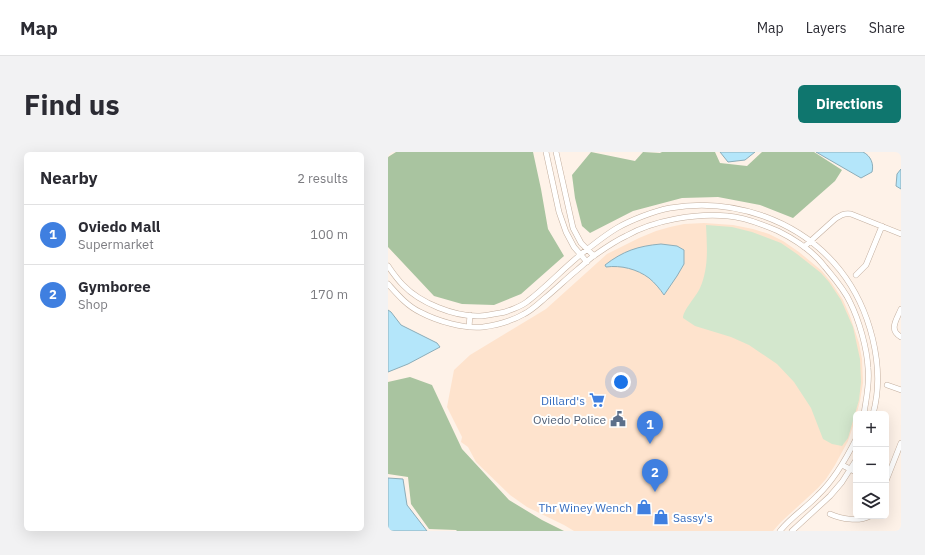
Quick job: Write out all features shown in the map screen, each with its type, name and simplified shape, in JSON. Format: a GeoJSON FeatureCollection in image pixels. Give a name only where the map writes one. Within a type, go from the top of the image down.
{"type":"FeatureCollection","features":[{"type":"Feature","properties":{"kind":"street"},"geometry":{"type":"LineString","coordinates":[[546,152],[563,225],[574,247],[587,262]]}},
{"type":"Feature","properties":{"kind":"street"},"geometry":{"type":"LineString","coordinates":[[556,152],[573,228],[581,243],[594,256]]}},
{"type":"Feature","properties":{"kind":"street"},"geometry":{"type":"LineString","coordinates":[[388,266],[403,286],[428,304],[470,316],[502,313],[526,303],[587,249],[616,228],[670,208],[698,205],[741,209],[787,226],[811,241],[832,260],[854,289],[863,307],[874,346],[877,387],[873,411]]}},
{"type":"Feature","properties":{"kind":"street"},"geometry":{"type":"LineString","coordinates":[[804,247],[835,219],[846,213],[852,214],[901,234]]}},
{"type":"Feature","properties":{"kind":"street"},"geometry":{"type":"LineString","coordinates":[[388,284],[408,304],[419,312],[446,322],[469,327],[483,327],[509,321],[524,314],[537,305],[594,256],[626,235],[670,219],[699,216],[729,216],[752,221],[784,234],[804,247],[821,262],[838,282],[850,301],[857,317],[864,342],[869,369],[864,411]]}},
{"type":"Feature","properties":{"kind":"street"},"geometry":{"type":"LineString","coordinates":[[856,275],[866,265],[882,226]]}},
{"type":"Feature","properties":{"kind":"street"},"geometry":{"type":"LineString","coordinates":[[901,309],[894,326],[896,335],[901,338]]}},
{"type":"Feature","properties":{"kind":"street"},"geometry":{"type":"LineString","coordinates":[[469,327],[470,316]]}},
{"type":"Feature","properties":{"kind":"street"},"geometry":{"type":"LineString","coordinates":[[480,316],[483,327]]}},
{"type":"Feature","properties":{"kind":"street"},"geometry":{"type":"LineString","coordinates":[[887,385],[901,390]]}},
{"type":"Feature","properties":{"kind":"street"},"geometry":{"type":"LineString","coordinates":[[889,472],[901,443]]}},
{"type":"Feature","properties":{"kind":"street"},"geometry":{"type":"LineString","coordinates":[[780,531],[831,481],[853,445]]}},
{"type":"Feature","properties":{"kind":"street"},"geometry":{"type":"LineString","coordinates":[[847,456],[853,459]]}},
{"type":"Feature","properties":{"kind":"street"},"geometry":{"type":"LineString","coordinates":[[792,531],[830,496],[853,470],[842,465]]}},
{"type":"Feature","properties":{"kind":"street"},"geometry":{"type":"LineString","coordinates":[[830,514],[838,518],[853,519]]}},
{"type":"Feature","properties":{"kind":"shaded area"},"geometry":{"type":"Polygon","coordinates":[[[704,223],[733,225],[769,234],[783,241],[799,252],[822,271],[831,282],[843,300],[850,316],[859,343],[862,359],[863,383],[860,401],[857,411],[853,411],[853,426],[848,441],[826,479],[773,531],[574,531],[527,507],[510,495],[476,462],[468,447],[461,442],[462,437],[447,407],[454,370],[470,355],[546,309],[607,254],[656,231],[684,224],[704,223]]]}},
{"type":"Feature","properties":{"kind":"green space"},"geometry":{"type":"Polygon","coordinates":[[[396,152],[533,152],[548,229],[564,256],[521,294],[494,305],[462,304],[434,296],[388,247],[388,157],[396,152]]]}},
{"type":"Feature","properties":{"kind":"green space"},"geometry":{"type":"Polygon","coordinates":[[[591,152],[635,161],[643,152],[715,152],[720,163],[747,166],[762,152],[814,152],[842,170],[835,181],[793,218],[760,205],[718,197],[682,198],[633,211],[590,233],[582,226],[575,198],[572,175],[591,152]]]}},
{"type":"Feature","properties":{"kind":"green space"},"geometry":{"type":"Polygon","coordinates":[[[706,225],[732,227],[752,232],[781,243],[821,273],[841,300],[853,327],[860,359],[861,382],[859,400],[856,411],[853,411],[853,421],[848,438],[842,446],[832,444],[823,439],[811,408],[794,382],[777,364],[749,345],[731,337],[695,326],[683,318],[685,311],[698,292],[703,280],[707,257],[706,225]]]}},
{"type":"Feature","properties":{"kind":"green space"},"geometry":{"type":"Polygon","coordinates":[[[410,377],[432,385],[462,449],[509,500],[542,520],[564,531],[457,531],[429,529],[411,504],[408,477],[388,474],[388,382],[410,377]]]}},
{"type":"Feature","properties":{"kind":"water"},"geometry":{"type":"Polygon","coordinates":[[[720,152],[755,152],[745,160],[728,162],[720,152]]]}},
{"type":"Feature","properties":{"kind":"water"},"geometry":{"type":"Polygon","coordinates":[[[816,152],[863,152],[871,160],[873,166],[872,172],[861,178],[816,152]]]}},
{"type":"Feature","properties":{"kind":"water"},"geometry":{"type":"Polygon","coordinates":[[[901,169],[901,189],[896,186],[897,174],[901,169]]]}},
{"type":"Feature","properties":{"kind":"water"},"geometry":{"type":"Polygon","coordinates":[[[661,244],[677,246],[684,250],[684,264],[664,295],[651,280],[639,272],[623,267],[606,267],[605,265],[618,256],[631,250],[661,244]]]}},
{"type":"Feature","properties":{"kind":"water"},"geometry":{"type":"Polygon","coordinates":[[[388,310],[401,325],[437,343],[440,347],[408,364],[388,372],[388,310]]]}},
{"type":"Feature","properties":{"kind":"water"},"geometry":{"type":"Polygon","coordinates":[[[388,478],[403,479],[407,505],[427,531],[388,531],[388,478]]]}},
{"type":"Feature","properties":{"kind":"place","name":"Dillard's"},"geometry":{"type":"Point","coordinates":[597,400]}},
{"type":"Feature","properties":{"kind":"place","name":"Oviedo Police"},"geometry":{"type":"Point","coordinates":[618,419]}},
{"type":"Feature","properties":{"kind":"place","name":"Oviedo Mall"},"geometry":{"type":"Point","coordinates":[650,444]}},
{"type":"Feature","properties":{"kind":"place","name":"Gymboree"},"geometry":{"type":"Point","coordinates":[655,492]}},
{"type":"Feature","properties":{"kind":"place","name":"Thr Winey Wench"},"geometry":{"type":"Point","coordinates":[644,507]}},
{"type":"Feature","properties":{"kind":"place","name":"Sassy's"},"geometry":{"type":"Point","coordinates":[661,517]}}]}
